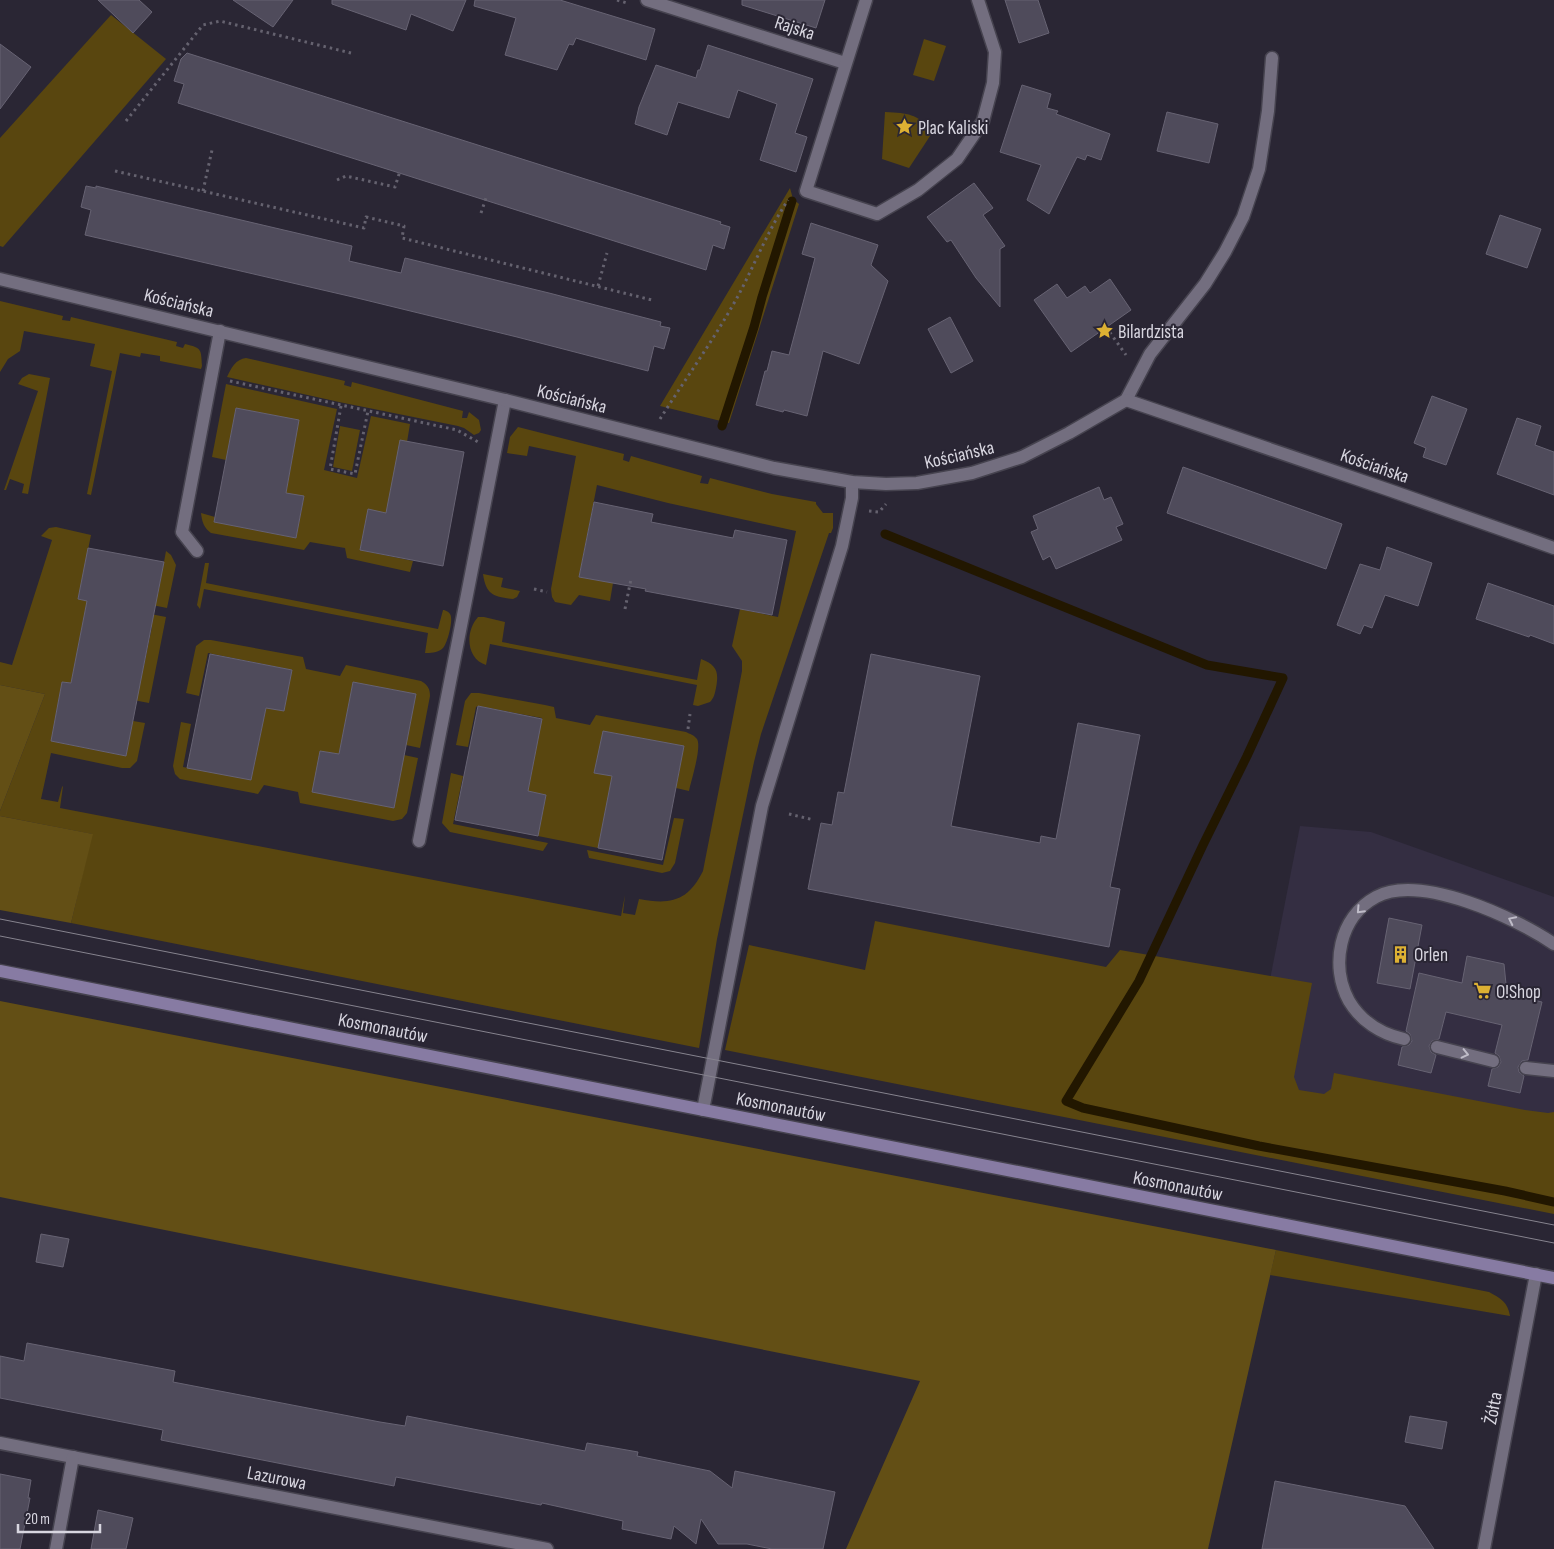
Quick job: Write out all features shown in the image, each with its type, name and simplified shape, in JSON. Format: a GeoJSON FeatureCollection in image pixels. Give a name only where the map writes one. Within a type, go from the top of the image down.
{"type":"FeatureCollection","features":[{"type":"Feature","properties":{"kind":"main road","name":"Kosmonautów"},"geometry":{"type":"LineString","coordinates":[[0,971],[1554,1278]]}},
{"type":"Feature","properties":{"kind":"street","name":"Rajska"},"geometry":{"type":"LineString","coordinates":[[647,0],[845,63]]}},
{"type":"Feature","properties":{"kind":"street"},"geometry":{"type":"LineString","coordinates":[[866,0],[806,191],[877,214],[918,190],[957,159],[983,121],[993,83],[995,52],[978,0]]}},
{"type":"Feature","properties":{"kind":"street"},"geometry":{"type":"LineString","coordinates":[[1126,400],[1150,354],[1205,284],[1225,252],[1242,217],[1259,169],[1268,112],[1272,58]]}},
{"type":"Feature","properties":{"kind":"street","name":"Kościańska"},"geometry":{"type":"LineString","coordinates":[[0,279],[505,400],[774,468],[852,482],[917,483],[972,473],[1022,457],[1069,433],[1126,400],[1554,548]]}},
{"type":"Feature","properties":{"kind":"street"},"geometry":{"type":"LineString","coordinates":[[197,551],[182,532],[220,331]]}},
{"type":"Feature","properties":{"kind":"street"},"geometry":{"type":"LineString","coordinates":[[419,841],[505,400]]}},
{"type":"Feature","properties":{"kind":"street"},"geometry":{"type":"LineString","coordinates":[[703,1110],[762,806],[842,546],[852,498],[852,482]]}},
{"type":"Feature","properties":{"kind":"street"},"geometry":{"type":"LineString","coordinates":[[1404,1039],[1392,1037],[1379,1031],[1367,1022],[1349,1001],[1343,986],[1340,970],[1342,939],[1348,924],[1356,913],[1376,897],[1389,892],[1403,890],[1449,897],[1481,906],[1512,919],[1554,944]]}},
{"type":"Feature","properties":{"kind":"street"},"geometry":{"type":"LineString","coordinates":[[1437,1047],[1494,1061]]}},
{"type":"Feature","properties":{"kind":"street"},"geometry":{"type":"LineString","coordinates":[[1526,1068],[1554,1071]]}},
{"type":"Feature","properties":{"kind":"street","name":"Żółta"},"geometry":{"type":"LineString","coordinates":[[1484,1549],[1536,1274]]}},
{"type":"Feature","properties":{"kind":"street","name":"Lazurowa"},"geometry":{"type":"LineString","coordinates":[[0,1443],[547,1549]]}},
{"type":"Feature","properties":{"kind":"street"},"geometry":{"type":"LineString","coordinates":[[56,1549],[74,1457]]}},
{"type":"Feature","properties":{"kind":"path"},"geometry":{"type":"LineString","coordinates":[[617,0],[634,5]]}},
{"type":"Feature","properties":{"kind":"path"},"geometry":{"type":"LineString","coordinates":[[126,121],[203,25],[210,22],[220,20],[351,53]]}},
{"type":"Feature","properties":{"kind":"path"},"geometry":{"type":"LineString","coordinates":[[203,191],[212,150]]}},
{"type":"Feature","properties":{"kind":"path"},"geometry":{"type":"LineString","coordinates":[[115,171],[364,228],[366,217],[390,222],[404,226],[402,238],[652,300]]}},
{"type":"Feature","properties":{"kind":"path"},"geometry":{"type":"LineString","coordinates":[[337,180],[346,176],[395,187],[400,172]]}},
{"type":"Feature","properties":{"kind":"path"},"geometry":{"type":"LineString","coordinates":[[657,424],[738,296],[774,224],[787,201],[794,194]]}},
{"type":"Feature","properties":{"kind":"path"},"geometry":{"type":"LineString","coordinates":[[482,213],[486,198]]}},
{"type":"Feature","properties":{"kind":"path"},"geometry":{"type":"LineString","coordinates":[[598,286],[608,253]]}},
{"type":"Feature","properties":{"kind":"path"},"geometry":{"type":"LineString","coordinates":[[1106,327],[1124,352]]}},
{"type":"Feature","properties":{"kind":"path"},"geometry":{"type":"LineString","coordinates":[[212,377],[457,430],[483,444]]}},
{"type":"Feature","properties":{"kind":"path"},"geometry":{"type":"LineString","coordinates":[[341,406],[330,469],[355,474],[368,411]]}},
{"type":"Feature","properties":{"kind":"path"},"geometry":{"type":"LineString","coordinates":[[625,609],[631,579]]}},
{"type":"Feature","properties":{"kind":"path"},"geometry":{"type":"LineString","coordinates":[[534,589],[547,592]]}},
{"type":"Feature","properties":{"kind":"path"},"geometry":{"type":"LineString","coordinates":[[688,729],[690,714]]}},
{"type":"Feature","properties":{"kind":"path"},"geometry":{"type":"LineString","coordinates":[[789,814],[814,820]]}},
{"type":"Feature","properties":{"kind":"shaded area"},"geometry":{"type":"Polygon","coordinates":[[[111,15],[166,59],[3,247],[0,246],[0,138],[111,15]]]}},
{"type":"Feature","properties":{"kind":"shaded area"},"geometry":{"type":"Polygon","coordinates":[[[924,39],[946,46],[934,81],[913,75],[924,39]]]}},
{"type":"Feature","properties":{"kind":"shaded area"},"geometry":{"type":"Polygon","coordinates":[[[885,112],[911,115],[934,130],[909,168],[882,159],[885,112]]]}},
{"type":"Feature","properties":{"kind":"shaded area"},"geometry":{"type":"Polygon","coordinates":[[[790,188],[793,199],[799,204],[729,423],[660,406],[790,188]]]}},
{"type":"Feature","properties":{"kind":"shaded area"},"geometry":{"type":"Polygon","coordinates":[[[0,301],[63,316],[62,320],[70,321],[71,317],[177,342],[176,346],[183,348],[185,344],[191,345],[200,350],[201,369],[160,361],[160,356],[141,353],[140,357],[120,353],[91,495],[87,494],[112,371],[90,366],[95,344],[24,331],[20,351],[8,359],[0,372],[0,301]]]}},
{"type":"Feature","properties":{"kind":"shaded area"},"geometry":{"type":"Polygon","coordinates":[[[246,358],[345,381],[344,385],[351,387],[352,382],[463,411],[462,418],[467,418],[469,412],[479,420],[481,430],[474,435],[458,426],[227,377],[237,362],[246,358]]]}},
{"type":"Feature","properties":{"kind":"shaded area"},"geometry":{"type":"Polygon","coordinates":[[[29,374],[50,378],[28,494],[22,493],[24,484],[10,479],[6,490],[4,490],[38,391],[18,384],[22,378],[29,374]]]}},
{"type":"Feature","properties":{"kind":"shaded area"},"geometry":{"type":"Polygon","coordinates":[[[226,384],[337,409],[324,470],[357,478],[371,416],[410,424],[407,442],[386,513],[368,510],[360,550],[413,561],[410,572],[347,558],[345,548],[310,542],[304,550],[211,533],[207,529],[201,513],[215,517],[214,522],[296,538],[304,497],[286,493],[299,420],[236,408],[226,460],[212,457],[226,384]]]}},
{"type":"Feature","properties":{"kind":"shaded area"},"geometry":{"type":"Polygon","coordinates":[[[340,426],[360,430],[352,471],[333,467],[340,426]]]}},
{"type":"Feature","properties":{"kind":"shaded area"},"geometry":{"type":"Polygon","coordinates":[[[518,427],[624,454],[623,460],[629,462],[631,456],[702,476],[700,483],[708,484],[710,478],[772,494],[816,502],[823,513],[833,513],[833,528],[831,533],[829,533],[761,734],[717,939],[699,1048],[71,923],[92,834],[0,816],[0,811],[45,694],[0,685],[0,662],[12,665],[52,540],[41,536],[49,528],[56,527],[91,535],[78,599],[87,601],[71,683],[62,682],[51,741],[126,756],[133,721],[145,723],[137,761],[130,768],[51,753],[41,799],[58,802],[63,786],[60,808],[621,916],[625,895],[623,913],[635,915],[639,899],[669,901],[685,895],[691,889],[703,871],[742,671],[742,661],[732,646],[740,609],[778,617],[796,531],[668,503],[597,485],[579,577],[613,583],[610,601],[579,595],[571,605],[555,602],[551,589],[576,456],[529,446],[527,456],[507,453],[510,437],[518,427]]]}},
{"type":"Feature","properties":{"kind":"shaded area"},"geometry":{"type":"Polygon","coordinates":[[[166,551],[171,555],[176,565],[167,608],[147,604],[158,594],[166,551]]]}},
{"type":"Feature","properties":{"kind":"shaded area"},"geometry":{"type":"Polygon","coordinates":[[[205,563],[209,563],[206,583],[438,629],[443,610],[445,610],[451,617],[448,638],[444,647],[440,650],[425,653],[428,633],[204,589],[200,609],[197,605],[205,563]]]}},
{"type":"Feature","properties":{"kind":"shaded area"},"geometry":{"type":"Polygon","coordinates":[[[483,574],[503,578],[501,587],[520,591],[517,597],[513,599],[492,594],[486,586],[483,574]]]}},
{"type":"Feature","properties":{"kind":"shaded area"},"geometry":{"type":"Polygon","coordinates":[[[145,613],[166,617],[149,703],[128,699],[139,689],[152,627],[145,613]]]}},
{"type":"Feature","properties":{"kind":"shaded area"},"geometry":{"type":"Polygon","coordinates":[[[478,617],[505,622],[502,642],[697,680],[701,659],[711,664],[716,670],[715,694],[710,702],[698,706],[693,705],[697,685],[490,644],[486,665],[479,662],[471,651],[471,630],[478,617]]]}},
{"type":"Feature","properties":{"kind":"shaded area"},"geometry":{"type":"Polygon","coordinates":[[[204,640],[303,657],[306,669],[340,676],[346,665],[421,681],[425,684],[429,689],[430,696],[420,748],[406,745],[416,694],[353,682],[339,754],[320,751],[313,792],[394,808],[404,755],[418,758],[407,813],[402,819],[393,821],[300,803],[298,792],[264,785],[258,794],[180,779],[175,774],[173,766],[181,722],[191,724],[183,767],[251,780],[266,708],[284,711],[292,670],[208,653],[199,696],[186,693],[196,646],[204,640]]]}},
{"type":"Feature","properties":{"kind":"shaded area"},"geometry":{"type":"Polygon","coordinates":[[[0,685],[45,694],[0,811],[0,685]]]}},
{"type":"Feature","properties":{"kind":"shaded area"},"geometry":{"type":"Polygon","coordinates":[[[471,693],[554,707],[556,718],[590,725],[596,715],[686,732],[696,738],[698,743],[689,791],[676,788],[684,746],[603,731],[594,773],[612,776],[598,848],[538,836],[546,795],[528,791],[542,718],[478,706],[476,707],[468,747],[456,745],[465,701],[471,693]]]}},
{"type":"Feature","properties":{"kind":"shaded area"},"geometry":{"type":"Polygon","coordinates":[[[451,773],[463,776],[453,824],[548,843],[543,851],[450,832],[442,823],[451,773]]]}},
{"type":"Feature","properties":{"kind":"shaded area"},"geometry":{"type":"Polygon","coordinates":[[[0,816],[93,834],[71,923],[0,910],[0,816]]]}},
{"type":"Feature","properties":{"kind":"shaded area"},"geometry":{"type":"Polygon","coordinates":[[[674,818],[684,819],[675,863],[670,871],[662,873],[589,858],[587,850],[663,865],[674,818]]]}},
{"type":"Feature","properties":{"kind":"shaded area"},"geometry":{"type":"Polygon","coordinates":[[[1300,826],[1371,832],[1554,897],[1554,1147],[1249,1087],[1300,826]]]}},
{"type":"Feature","properties":{"kind":"shaded area"},"geometry":{"type":"Polygon","coordinates":[[[875,921],[1106,967],[1120,950],[1312,983],[1294,1077],[1299,1090],[1324,1094],[1331,1089],[1334,1073],[1525,1110],[1554,1112],[1554,1214],[725,1050],[749,945],[865,970],[875,921]]]}},
{"type":"Feature","properties":{"kind":"shaded area"},"geometry":{"type":"Polygon","coordinates":[[[0,1001],[1276,1250],[1208,1549],[846,1549],[920,1381],[0,1197],[0,1001]]]}},
{"type":"Feature","properties":{"kind":"shaded area"},"geometry":{"type":"Polygon","coordinates":[[[1276,1250],[1489,1292],[1505,1304],[1510,1316],[1270,1275],[1276,1250]]]}},
{"type":"Feature","properties":{"kind":"building"},"geometry":{"type":"Polygon","coordinates":[[[98,0],[139,0],[152,12],[133,33],[98,0]]]}},
{"type":"Feature","properties":{"kind":"building"},"geometry":{"type":"Polygon","coordinates":[[[233,0],[293,0],[273,27],[233,0]]]}},
{"type":"Feature","properties":{"kind":"building"},"geometry":{"type":"Polygon","coordinates":[[[332,0],[466,0],[453,31],[411,14],[406,30],[332,4],[332,0]]]}},
{"type":"Feature","properties":{"kind":"building"},"geometry":{"type":"Polygon","coordinates":[[[475,0],[560,0],[655,29],[646,60],[576,38],[573,45],[569,44],[557,70],[505,55],[516,18],[474,6],[475,0]]]}},
{"type":"Feature","properties":{"kind":"building"},"geometry":{"type":"Polygon","coordinates":[[[742,0],[825,0],[816,28],[742,5],[742,0]]]}},
{"type":"Feature","properties":{"kind":"building"},"geometry":{"type":"Polygon","coordinates":[[[1005,0],[1038,0],[1049,33],[1019,43],[1005,0]]]}},
{"type":"Feature","properties":{"kind":"building"},"geometry":{"type":"Polygon","coordinates":[[[0,44],[31,67],[0,109],[0,44]]]}},
{"type":"Feature","properties":{"kind":"building"},"geometry":{"type":"Polygon","coordinates":[[[708,45],[813,79],[795,133],[807,137],[796,172],[760,160],[777,104],[738,90],[729,118],[678,102],[667,135],[635,124],[639,107],[656,65],[696,78],[708,45]]]}},
{"type":"Feature","properties":{"kind":"building"},"geometry":{"type":"Polygon","coordinates":[[[187,53],[721,222],[720,224],[730,227],[724,249],[713,245],[706,270],[178,103],[184,84],[174,81],[181,59],[187,53]]]}},
{"type":"Feature","properties":{"kind":"building"},"geometry":{"type":"Polygon","coordinates":[[[1022,85],[1051,94],[1047,108],[1058,111],[1056,114],[1110,134],[1101,160],[1087,155],[1085,160],[1077,157],[1049,214],[1027,200],[1041,165],[1000,152],[1022,85]]]}},
{"type":"Feature","properties":{"kind":"building"},"geometry":{"type":"Polygon","coordinates":[[[1167,112],[1218,124],[1209,163],[1157,151],[1167,112]]]}},
{"type":"Feature","properties":{"kind":"building"},"geometry":{"type":"Polygon","coordinates":[[[974,183],[993,208],[983,215],[1005,246],[1000,249],[1000,307],[976,278],[951,240],[947,242],[927,217],[974,183]]]}},
{"type":"Feature","properties":{"kind":"building"},"geometry":{"type":"Polygon","coordinates":[[[86,186],[96,188],[96,186],[352,246],[349,261],[401,273],[405,258],[661,322],[660,326],[670,328],[664,349],[654,346],[648,371],[353,297],[85,235],[91,210],[81,207],[86,186]]]}},
{"type":"Feature","properties":{"kind":"building"},"geometry":{"type":"Polygon","coordinates":[[[1500,215],[1541,229],[1527,268],[1486,254],[1500,215]]]}},
{"type":"Feature","properties":{"kind":"building"},"geometry":{"type":"Polygon","coordinates":[[[811,223],[878,245],[871,265],[888,281],[859,364],[823,351],[807,416],[756,405],[772,351],[789,355],[815,258],[802,254],[811,223]]]}},
{"type":"Feature","properties":{"kind":"building"},"geometry":{"type":"Polygon","coordinates":[[[1110,279],[1131,310],[1071,352],[1034,300],[1057,284],[1067,298],[1085,286],[1090,293],[1110,279]]]}},
{"type":"Feature","properties":{"kind":"building"},"geometry":{"type":"Polygon","coordinates":[[[950,317],[973,361],[951,373],[928,329],[950,317]]]}},
{"type":"Feature","properties":{"kind":"building"},"geometry":{"type":"Polygon","coordinates":[[[1432,396],[1467,409],[1446,465],[1423,457],[1426,448],[1414,443],[1432,396]]]}},
{"type":"Feature","properties":{"kind":"building"},"geometry":{"type":"Polygon","coordinates":[[[236,408],[299,420],[286,493],[304,496],[296,538],[214,522],[236,408]]]}},
{"type":"Feature","properties":{"kind":"building"},"geometry":{"type":"Polygon","coordinates":[[[1517,418],[1541,426],[1535,445],[1554,452],[1554,495],[1497,474],[1517,418]]]}},
{"type":"Feature","properties":{"kind":"building"},"geometry":{"type":"Polygon","coordinates":[[[400,440],[464,452],[443,566],[360,550],[368,509],[386,513],[400,440]]]}},
{"type":"Feature","properties":{"kind":"building"},"geometry":{"type":"Polygon","coordinates":[[[1183,467],[1342,524],[1326,569],[1167,513],[1183,467]]]}},
{"type":"Feature","properties":{"kind":"building"},"geometry":{"type":"Polygon","coordinates":[[[1099,487],[1104,500],[1111,497],[1123,524],[1116,527],[1122,540],[1056,569],[1050,556],[1043,560],[1031,532],[1038,529],[1033,516],[1099,487]]]}},
{"type":"Feature","properties":{"kind":"building"},"geometry":{"type":"Polygon","coordinates":[[[594,502],[653,514],[651,522],[733,538],[735,530],[787,540],[772,615],[579,577],[594,502]]]}},
{"type":"Feature","properties":{"kind":"building"},"geometry":{"type":"Polygon","coordinates":[[[1387,547],[1432,563],[1418,606],[1385,595],[1372,628],[1364,625],[1360,634],[1337,625],[1360,564],[1380,570],[1387,547]]]}},
{"type":"Feature","properties":{"kind":"building"},"geometry":{"type":"Polygon","coordinates":[[[88,548],[164,562],[126,756],[51,741],[62,682],[71,683],[87,601],[78,599],[88,548]]]}},
{"type":"Feature","properties":{"kind":"building"},"geometry":{"type":"Polygon","coordinates":[[[1488,583],[1554,606],[1554,644],[1476,619],[1488,583]]]}},
{"type":"Feature","properties":{"kind":"building"},"geometry":{"type":"Polygon","coordinates":[[[210,654],[292,670],[284,711],[266,708],[251,780],[187,768],[210,654]]]}},
{"type":"Feature","properties":{"kind":"building"},"geometry":{"type":"Polygon","coordinates":[[[871,654],[980,676],[951,826],[1040,843],[1041,836],[1056,839],[1078,723],[1140,735],[1110,887],[1120,889],[1109,947],[808,889],[821,823],[832,825],[838,792],[844,793],[871,654]]]}},
{"type":"Feature","properties":{"kind":"building"},"geometry":{"type":"Polygon","coordinates":[[[353,682],[416,694],[394,808],[312,792],[320,751],[339,754],[353,682]]]}},
{"type":"Feature","properties":{"kind":"building"},"geometry":{"type":"Polygon","coordinates":[[[478,706],[542,719],[528,791],[546,795],[538,836],[455,820],[478,706]]]}},
{"type":"Feature","properties":{"kind":"building"},"geometry":{"type":"Polygon","coordinates":[[[603,731],[684,746],[662,860],[598,848],[612,776],[594,773],[603,731]]]}},
{"type":"Feature","properties":{"kind":"building","name":"Orlen"},"geometry":{"type":"Polygon","coordinates":[[[1389,918],[1422,925],[1410,989],[1377,983],[1389,918]]]}},
{"type":"Feature","properties":{"kind":"building"},"geometry":{"type":"Polygon","coordinates":[[[1467,956],[1504,964],[1507,994],[1542,1002],[1528,1060],[1522,1061],[1518,1067],[1519,1072],[1524,1076],[1520,1093],[1488,1086],[1492,1069],[1498,1067],[1501,1062],[1499,1056],[1495,1053],[1502,1025],[1446,1012],[1439,1039],[1432,1041],[1429,1046],[1431,1052],[1436,1055],[1431,1073],[1398,1065],[1402,1047],[1409,1045],[1412,1041],[1410,1034],[1406,1031],[1419,973],[1462,983],[1467,956]]]}},
{"type":"Feature","properties":{"kind":"building"},"geometry":{"type":"Polygon","coordinates":[[[41,1234],[69,1239],[63,1267],[36,1262],[41,1234]]]}},
{"type":"Feature","properties":{"kind":"building"},"geometry":{"type":"Polygon","coordinates":[[[27,1343],[175,1371],[173,1382],[380,1422],[405,1426],[407,1416],[585,1451],[587,1443],[638,1452],[637,1456],[710,1471],[732,1488],[735,1471],[835,1492],[823,1549],[772,1549],[747,1544],[718,1544],[701,1519],[696,1544],[674,1526],[671,1539],[622,1529],[623,1521],[542,1503],[541,1505],[396,1477],[394,1486],[161,1440],[163,1430],[0,1398],[0,1356],[24,1361],[27,1343]]]}},
{"type":"Feature","properties":{"kind":"building"},"geometry":{"type":"Polygon","coordinates":[[[1410,1416],[1447,1422],[1442,1449],[1405,1442],[1410,1416]]]}},
{"type":"Feature","properties":{"kind":"building"},"geometry":{"type":"Polygon","coordinates":[[[0,1474],[31,1480],[28,1498],[30,1498],[20,1549],[0,1549],[0,1474]]]}},
{"type":"Feature","properties":{"kind":"building"},"geometry":{"type":"Polygon","coordinates":[[[1275,1481],[1405,1506],[1434,1549],[1262,1549],[1275,1481]]]}},
{"type":"Feature","properties":{"kind":"building"},"geometry":{"type":"Polygon","coordinates":[[[98,1510],[133,1518],[126,1549],[91,1549],[98,1510]]]}},
{"type":"Feature","properties":{"kind":"waterway"},"geometry":{"type":"LineString","coordinates":[[722,426],[792,201]]}},
{"type":"Feature","properties":{"kind":"waterway"},"geometry":{"type":"LineString","coordinates":[[885,534],[1207,665],[1283,678],[1139,981],[1066,1101],[1083,1108],[1259,1146],[1505,1191],[1554,1202]]}},
{"type":"Feature","properties":{"kind":"tram line"},"geometry":{"type":"LineString","coordinates":[[0,919],[1554,1225]]}},
{"type":"Feature","properties":{"kind":"tram line"},"geometry":{"type":"LineString","coordinates":[[0,936],[1554,1243]]}},
{"type":"Feature","properties":{"kind":"place","name":"Plac Kaliski"},"geometry":{"type":"Point","coordinates":[904,127]}},
{"type":"Feature","properties":{"kind":"place","name":"Bilardzista"},"geometry":{"type":"Point","coordinates":[1104,331]}},
{"type":"Feature","properties":{"kind":"place","name":"Orlen"},"geometry":{"type":"Point","coordinates":[1400,954]}},
{"type":"Feature","properties":{"kind":"place","name":"O!Shop"},"geometry":{"type":"Point","coordinates":[1482,991]}}]}
